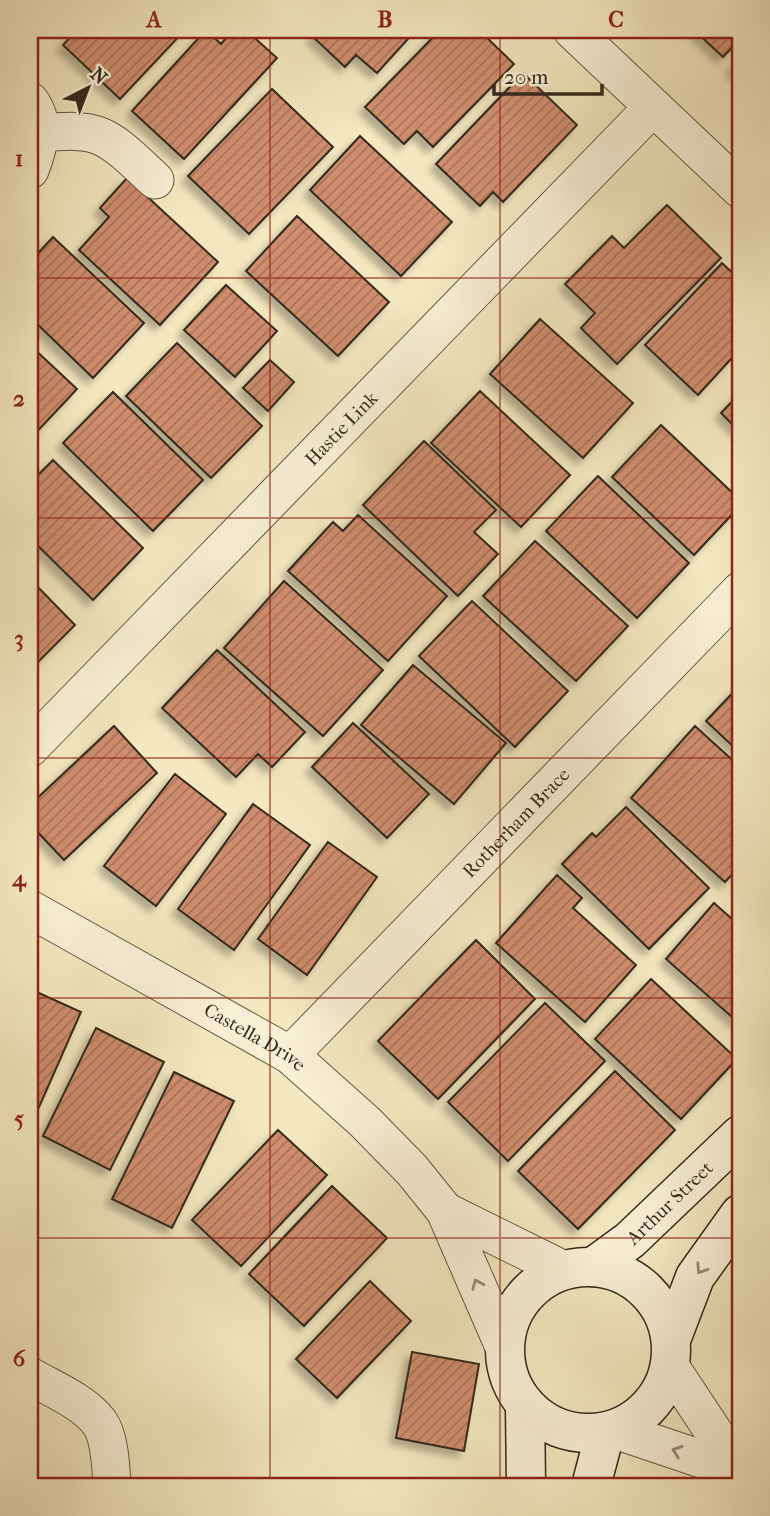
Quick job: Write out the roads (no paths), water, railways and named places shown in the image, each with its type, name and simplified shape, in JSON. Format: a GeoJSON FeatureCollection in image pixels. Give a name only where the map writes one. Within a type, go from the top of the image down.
{"type":"FeatureCollection","features":[{"type":"Feature","properties":{"kind":"street"},"geometry":{"type":"LineString","coordinates":[[572,30],[740,189]]}},
{"type":"Feature","properties":{"kind":"street","name":"Hastie Link"},"geometry":{"type":"LineString","coordinates":[[30,748],[653,107]]}},
{"type":"Feature","properties":{"kind":"street"},"geometry":{"type":"LineString","coordinates":[[30,170],[38,151],[35,117],[76,132],[97,135],[117,146],[155,180]]}},
{"type":"Feature","properties":{"kind":"street","name":"Rotherham Brace"},"geometry":{"type":"LineString","coordinates":[[290,1055],[740,591]]}},
{"type":"Feature","properties":{"kind":"street","name":"Castella Drive"},"geometry":{"type":"LineString","coordinates":[[30,909],[290,1055],[365,1122],[412,1170],[445,1211],[504,1347]]}},
{"type":"Feature","properties":{"kind":"street","name":"Arthur Street"},"geometry":{"type":"LineString","coordinates":[[579,1268],[630,1240],[740,1135]]}},
{"type":"Feature","properties":{"kind":"street","name":"Castella Drive"},"geometry":{"type":"LineString","coordinates":[[445,1211],[579,1268]]}},
{"type":"Feature","properties":{"kind":"street"},"geometry":{"type":"LineString","coordinates":[[740,1214],[695,1277],[671,1353],[663,1387],[651,1406],[635,1420],[610,1431],[583,1434],[562,1430],[542,1421],[525,1406],[513,1389],[506,1368],[504,1347],[509,1322],[521,1299],[540,1281],[579,1268],[621,1273],[646,1290],[663,1313],[671,1353],[740,1472]]}},
{"type":"Feature","properties":{"kind":"street"},"geometry":{"type":"LineString","coordinates":[[30,1376],[75,1402],[100,1423],[109,1450],[113,1486]]}},
{"type":"Feature","properties":{"kind":"street"},"geometry":{"type":"LineString","coordinates":[[525,1406],[526,1486]]}},
{"type":"Feature","properties":{"kind":"street"},"geometry":{"type":"LineString","coordinates":[[610,1431],[740,1472]]}},
{"type":"Feature","properties":{"kind":"street"},"geometry":{"type":"LineString","coordinates":[[591,1486],[610,1431]]}}]}
